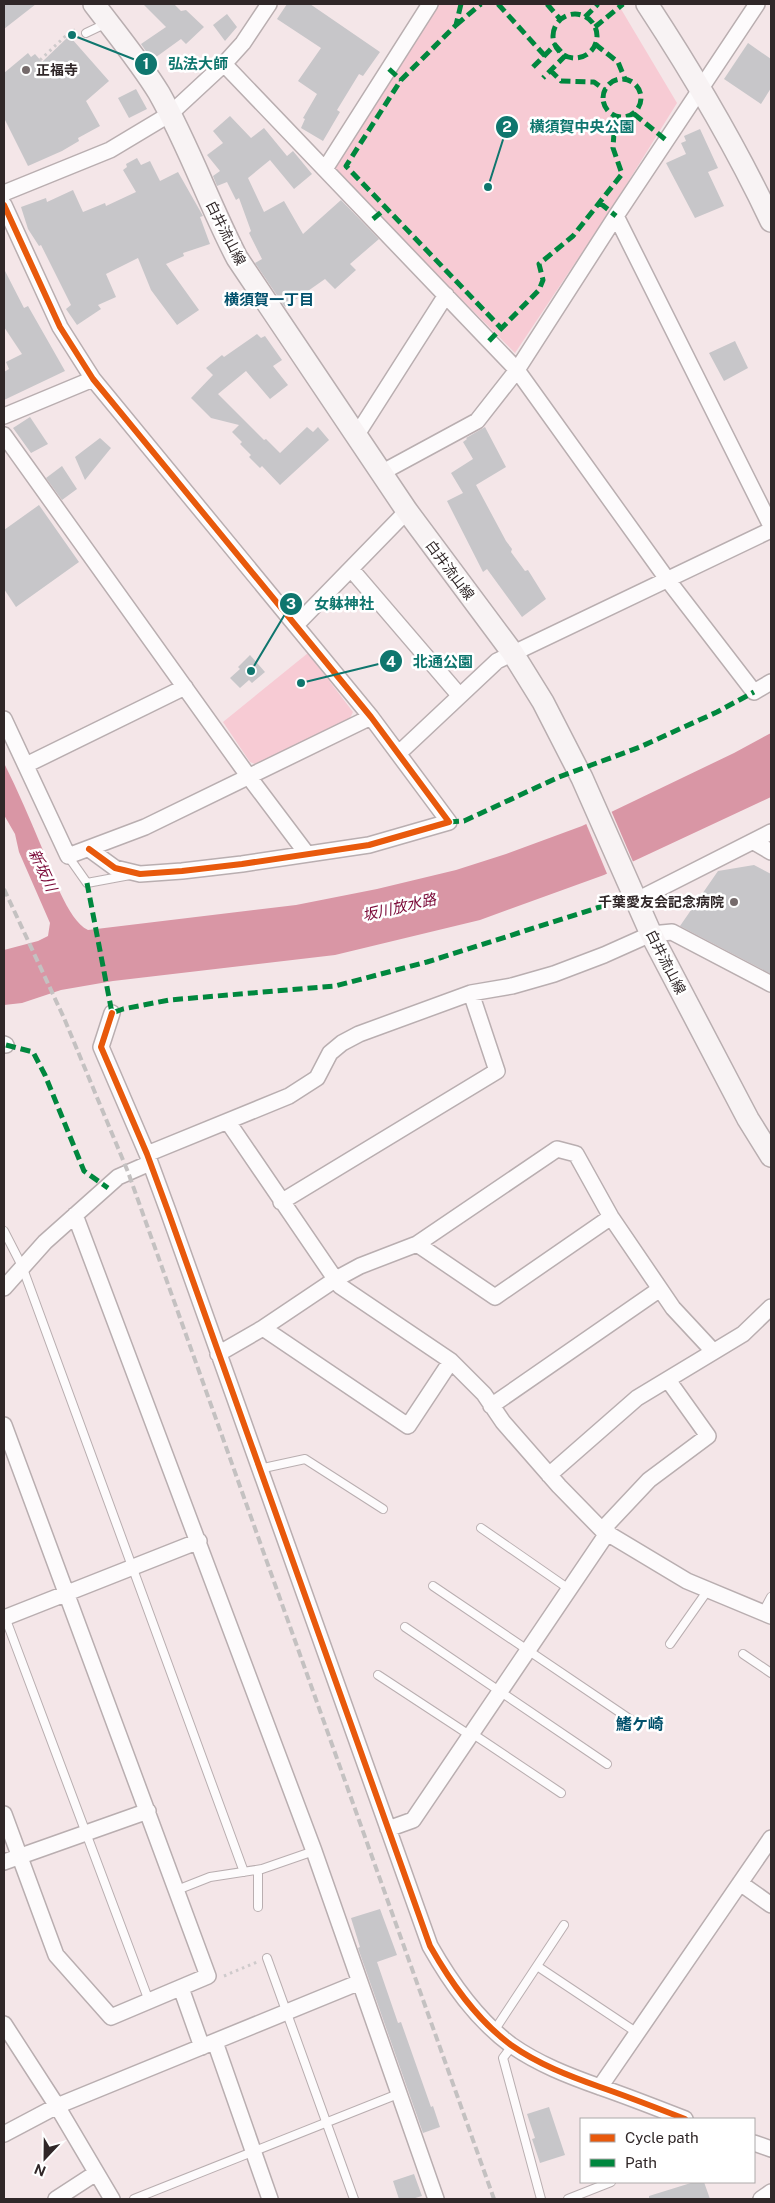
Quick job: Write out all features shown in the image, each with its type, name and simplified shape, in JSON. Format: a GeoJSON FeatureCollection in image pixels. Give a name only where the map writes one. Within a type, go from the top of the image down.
{"type":"FeatureCollection","features":[{"type":"Feature","properties":{"kind":"main road","name":"白井流山線"},"geometry":{"type":"LineString","coordinates":[[94,4],[158,92],[237,258],[406,512],[512,652],[543,702],[582,778],[651,934],[748,1119],[771,1156]]}},
{"type":"Feature","properties":{"kind":"main road"},"geometry":{"type":"LineString","coordinates":[[646,4],[724,129],[771,221]]}},
{"type":"Feature","properties":{"kind":"street"},"geometry":{"type":"LineString","coordinates":[[4,193],[110,150],[170,114],[224,64],[243,43],[269,4]]}},
{"type":"Feature","properties":{"kind":"street"},"geometry":{"type":"LineString","coordinates":[[325,169],[430,4]]}},
{"type":"Feature","properties":{"kind":"street"},"geometry":{"type":"LineString","coordinates":[[381,473],[477,421],[517,370],[616,216],[757,4]]}},
{"type":"Feature","properties":{"kind":"street"},"geometry":{"type":"LineString","coordinates":[[224,64],[517,370],[667,579],[754,692],[771,682]]}},
{"type":"Feature","properties":{"kind":"street"},"geometry":{"type":"LineString","coordinates":[[4,205],[60,327],[93,379],[371,717],[449,822],[369,845],[242,864],[140,874],[115,868],[90,849]]}},
{"type":"Feature","properties":{"kind":"street"},"geometry":{"type":"LineString","coordinates":[[616,216],[771,526]]}},
{"type":"Feature","properties":{"kind":"street"},"geometry":{"type":"LineString","coordinates":[[356,436],[446,296]]}},
{"type":"Feature","properties":{"kind":"street"},"geometry":{"type":"LineString","coordinates":[[4,416],[93,379]]}},
{"type":"Feature","properties":{"kind":"street"},"geometry":{"type":"LineString","coordinates":[[4,435],[249,777],[308,854]]}},
{"type":"Feature","properties":{"kind":"street"},"geometry":{"type":"LineString","coordinates":[[296,625],[406,512]]}},
{"type":"Feature","properties":{"kind":"street"},"geometry":{"type":"LineString","coordinates":[[399,753],[497,661],[512,652],[771,530]]}},
{"type":"Feature","properties":{"kind":"street"},"geometry":{"type":"LineString","coordinates":[[351,569],[459,695]]}},
{"type":"Feature","properties":{"kind":"street"},"geometry":{"type":"LineString","coordinates":[[26,765],[185,687]]}},
{"type":"Feature","properties":{"kind":"street"},"geometry":{"type":"LineString","coordinates":[[4,719],[68,856],[144,827],[371,717]]}},
{"type":"Feature","properties":{"kind":"street"},"geometry":{"type":"LineString","coordinates":[[633,897],[754,842],[771,832]]}},
{"type":"Feature","properties":{"kind":"street"},"geometry":{"type":"LineString","coordinates":[[754,842],[771,852]]}},
{"type":"Feature","properties":{"kind":"street"},"geometry":{"type":"LineString","coordinates":[[4,1288],[44,1242],[118,1177],[148,1158],[290,1096],[317,1078],[330,1053],[342,1043],[359,1034],[471,993],[505,987],[554,974],[651,934],[672,932],[771,984]]}},
{"type":"Feature","properties":{"kind":"street"},"geometry":{"type":"LineString","coordinates":[[281,1202],[496,1071],[471,993]]}},
{"type":"Feature","properties":{"kind":"street"},"geometry":{"type":"LineString","coordinates":[[112,1013],[101,1047],[148,1158],[430,1946],[444,1972],[462,1997],[494,2031],[512,2046],[558,2071],[682,2118]]}},
{"type":"Feature","properties":{"kind":"street"},"geometry":{"type":"LineString","coordinates":[[228,1122],[340,1286],[451,1361],[484,1394],[502,1422],[549,1475],[605,1531],[687,1582],[767,1614]]}},
{"type":"Feature","properties":{"kind":"street"},"geometry":{"type":"LineString","coordinates":[[218,1354],[263,1328],[336,1279],[360,1266],[417,1244],[557,1149],[576,1154],[610,1217],[673,1308],[713,1350]]}},
{"type":"Feature","properties":{"kind":"street"},"geometry":{"type":"LineString","coordinates":[[75,1215],[314,1851],[436,2199]]}},
{"type":"Feature","properties":{"kind":"street"},"geometry":{"type":"LineString","coordinates":[[417,1244],[495,1297],[610,1217]]}},
{"type":"Feature","properties":{"kind":"street"},"geometry":{"type":"LineString","coordinates":[[492,1406],[660,1289]]}},
{"type":"Feature","properties":{"kind":"street"},"geometry":{"type":"LineString","coordinates":[[549,1475],[637,1398],[713,1350],[743,1334],[771,1307]]}},
{"type":"Feature","properties":{"kind":"street"},"geometry":{"type":"LineString","coordinates":[[263,1328],[408,1426],[451,1361]]}},
{"type":"Feature","properties":{"kind":"street"},"geometry":{"type":"LineString","coordinates":[[388,1829],[413,1820],[570,1590],[605,1531],[649,1480],[708,1436],[668,1380]]}},
{"type":"Feature","properties":{"kind":"street"},"geometry":{"type":"LineString","coordinates":[[4,1425],[208,1976],[111,2017],[56,1955],[4,1814]]}},
{"type":"Feature","properties":{"kind":"street"},"geometry":{"type":"LineString","coordinates":[[4,1616],[199,1541]]}},
{"type":"Feature","properties":{"kind":"street"},"geometry":{"type":"LineString","coordinates":[[4,1862],[148,1810]]}},
{"type":"Feature","properties":{"kind":"street"},"geometry":{"type":"LineString","coordinates":[[600,2087],[771,1838]]}},
{"type":"Feature","properties":{"kind":"street"},"geometry":{"type":"LineString","coordinates":[[740,1884],[771,1905]]}},
{"type":"Feature","properties":{"kind":"street"},"geometry":{"type":"LineString","coordinates":[[4,2134],[57,2106],[360,1982]]}},
{"type":"Feature","properties":{"kind":"street"},"geometry":{"type":"LineString","coordinates":[[181,1988],[208,2044],[253,2152],[270,2199]]}},
{"type":"Feature","properties":{"kind":"street"},"geometry":{"type":"LineString","coordinates":[[4,2024],[57,2106],[112,2199]]}},
{"type":"Feature","properties":{"kind":"street"},"geometry":{"type":"LineString","coordinates":[[755,2143],[771,2149]]}},
{"type":"Feature","properties":{"kind":"street"},"geometry":{"type":"LineString","coordinates":[[56,2199],[96,2173]]}},
{"type":"Feature","properties":{"kind":"street"},"geometry":{"type":"LineString","coordinates":[[761,2199],[771,2192]]}},
{"type":"Feature","properties":{"kind":"lane"},"geometry":{"type":"LineString","coordinates":[[86,34],[108,22]]}},
{"type":"Feature","properties":{"kind":"lane"},"geometry":{"type":"LineString","coordinates":[[68,856],[87,883],[140,874]]}},
{"type":"Feature","properties":{"kind":"lane"},"geometry":{"type":"LineString","coordinates":[[4,1231],[22,1266],[131,1568],[244,1872]]}},
{"type":"Feature","properties":{"kind":"lane"},"geometry":{"type":"LineString","coordinates":[[259,1469],[305,1459],[383,1508]]}},
{"type":"Feature","properties":{"kind":"lane"},"geometry":{"type":"LineString","coordinates":[[481,1528],[570,1590]]}},
{"type":"Feature","properties":{"kind":"lane"},"geometry":{"type":"LineString","coordinates":[[433,1586],[634,1722]]}},
{"type":"Feature","properties":{"kind":"lane"},"geometry":{"type":"LineString","coordinates":[[670,1644],[708,1590]]}},
{"type":"Feature","properties":{"kind":"lane"},"geometry":{"type":"LineString","coordinates":[[767,1614],[771,1596]]}},
{"type":"Feature","properties":{"kind":"lane"},"geometry":{"type":"LineString","coordinates":[[4,1616],[149,2001]]}},
{"type":"Feature","properties":{"kind":"lane"},"geometry":{"type":"LineString","coordinates":[[405,1627],[606,1764]]}},
{"type":"Feature","properties":{"kind":"lane"},"geometry":{"type":"LineString","coordinates":[[743,1654],[771,1673]]}},
{"type":"Feature","properties":{"kind":"lane"},"geometry":{"type":"LineString","coordinates":[[378,1674],[561,1793]]}},
{"type":"Feature","properties":{"kind":"lane"},"geometry":{"type":"LineString","coordinates":[[177,1890],[210,1877],[258,1870],[314,1851]]}},
{"type":"Feature","properties":{"kind":"lane"},"geometry":{"type":"LineString","coordinates":[[258,1870],[258,1907]]}},
{"type":"Feature","properties":{"kind":"lane"},"geometry":{"type":"LineString","coordinates":[[494,2031],[564,1925]]}},
{"type":"Feature","properties":{"kind":"lane"},"geometry":{"type":"LineString","coordinates":[[267,1958],[328,2122],[354,2199]]}},
{"type":"Feature","properties":{"kind":"lane"},"geometry":{"type":"LineString","coordinates":[[536,1966],[636,2032]]}},
{"type":"Feature","properties":{"kind":"lane"},"geometry":{"type":"LineString","coordinates":[[512,2046],[503,2058],[541,2199]]}},
{"type":"Feature","properties":{"kind":"lane"},"geometry":{"type":"LineString","coordinates":[[134,2199],[398,2094]]}},
{"type":"Feature","properties":{"kind":"lane"},"geometry":{"type":"LineString","coordinates":[[568,2199],[608,2183]]}},
{"type":"Feature","properties":{"kind":"path"},"geometry":{"type":"LineString","coordinates":[[40,60],[73,29]]}},
{"type":"Feature","properties":{"kind":"path"},"geometry":{"type":"LineString","coordinates":[[208,1976],[214,1980],[267,1958]]}},
{"type":"Feature","properties":{"kind":"shaded area"},"geometry":{"type":"Polygon","coordinates":[[[439,4],[618,4],[677,103],[613,206],[515,353],[331,168],[439,4]]]}},
{"type":"Feature","properties":{"kind":"shaded area"},"geometry":{"type":"Polygon","coordinates":[[[308,653],[353,712],[349,720],[257,765],[250,762],[223,722],[308,653]]]}},
{"type":"Feature","properties":{"kind":"water"},"geometry":{"type":"Polygon","coordinates":[[[771,733],[771,797],[604,875],[480,920],[335,955],[113,981],[61,990],[22,1003],[4,1005],[4,950],[38,941],[48,936],[50,923],[19,852],[15,834],[4,815],[4,763],[67,905],[73,916],[88,930],[296,905],[377,889],[456,870],[582,826],[734,753],[771,733]]]}},
{"type":"Feature","properties":{"kind":"pier"},"geometry":{"type":"Polygon","coordinates":[[[610,808],[634,864],[608,876],[585,821],[610,808]]]}},
{"type":"Feature","properties":{"kind":"building"},"geometry":{"type":"Polygon","coordinates":[[[4,4],[36,4],[4,29],[4,4]]]}},
{"type":"Feature","properties":{"kind":"building"},"geometry":{"type":"Polygon","coordinates":[[[143,4],[174,4],[181,11],[186,10],[204,27],[186,44],[181,39],[152,60],[141,44],[166,27],[143,4]]]}},
{"type":"Feature","properties":{"kind":"building"},"geometry":{"type":"Polygon","coordinates":[[[287,4],[310,4],[380,52],[363,76],[359,74],[337,110],[340,112],[323,141],[301,128],[305,119],[303,118],[317,94],[298,81],[321,48],[277,19],[287,4]]]}},
{"type":"Feature","properties":{"kind":"building"},"geometry":{"type":"Polygon","coordinates":[[[227,14],[237,27],[225,41],[213,25],[227,14]]]}},
{"type":"Feature","properties":{"kind":"building"},"geometry":{"type":"Polygon","coordinates":[[[68,37],[72,39],[109,81],[86,101],[100,126],[78,138],[79,141],[62,151],[28,166],[4,118],[4,73],[28,53],[31,57],[35,54],[42,62],[68,37]]]}},
{"type":"Feature","properties":{"kind":"building"},"geometry":{"type":"Polygon","coordinates":[[[748,43],[771,59],[771,88],[761,104],[724,79],[748,43]]]}},
{"type":"Feature","properties":{"kind":"building"},"geometry":{"type":"Polygon","coordinates":[[[136,89],[147,109],[129,118],[118,98],[136,89]]]}},
{"type":"Feature","properties":{"kind":"building"},"geometry":{"type":"Polygon","coordinates":[[[230,116],[251,138],[264,128],[287,156],[293,151],[312,174],[294,189],[270,160],[248,178],[264,212],[284,201],[303,234],[341,200],[379,239],[350,264],[356,270],[335,289],[325,279],[285,307],[255,263],[262,259],[249,233],[251,231],[239,198],[236,200],[227,182],[217,186],[213,176],[220,171],[207,155],[223,143],[213,131],[230,116]]]}},
{"type":"Feature","properties":{"kind":"building"},"geometry":{"type":"Polygon","coordinates":[[[700,129],[718,168],[708,172],[724,206],[695,218],[666,163],[686,154],[681,143],[686,141],[684,136],[700,129]]]}},
{"type":"Feature","properties":{"kind":"building"},"geometry":{"type":"Polygon","coordinates":[[[137,158],[141,165],[150,161],[160,181],[178,172],[203,216],[200,217],[210,244],[183,253],[184,256],[166,264],[199,310],[177,325],[151,290],[138,258],[106,274],[116,297],[98,305],[101,309],[77,325],[66,309],[71,305],[41,245],[39,246],[28,229],[21,207],[46,198],[47,202],[73,190],[83,212],[105,203],[106,206],[136,192],[123,170],[127,167],[126,164],[137,158]]]}},
{"type":"Feature","properties":{"kind":"building"},"geometry":{"type":"Polygon","coordinates":[[[4,269],[24,308],[28,306],[65,371],[4,400],[4,372],[9,369],[6,362],[22,354],[4,327],[4,269]]]}},
{"type":"Feature","properties":{"kind":"building"},"geometry":{"type":"Polygon","coordinates":[[[257,334],[261,338],[265,336],[282,360],[273,366],[288,385],[270,399],[246,371],[218,394],[264,440],[266,439],[280,453],[307,427],[313,432],[318,427],[329,440],[280,485],[262,466],[260,468],[249,457],[251,455],[240,444],[242,442],[232,432],[239,425],[211,418],[191,398],[213,375],[206,368],[222,355],[224,357],[257,334]]]}},
{"type":"Feature","properties":{"kind":"building"},"geometry":{"type":"Polygon","coordinates":[[[735,341],[748,368],[724,381],[709,353],[735,341]]]}},
{"type":"Feature","properties":{"kind":"building"},"geometry":{"type":"Polygon","coordinates":[[[30,417],[48,444],[31,453],[13,428],[30,417]]]}},
{"type":"Feature","properties":{"kind":"building"},"geometry":{"type":"Polygon","coordinates":[[[485,427],[506,467],[476,485],[512,549],[511,552],[525,571],[528,570],[546,599],[522,617],[487,569],[483,572],[447,501],[463,493],[451,473],[473,459],[463,442],[466,438],[485,427]]]}},
{"type":"Feature","properties":{"kind":"building"},"geometry":{"type":"Polygon","coordinates":[[[100,438],[111,448],[85,480],[75,457],[100,438]]]}},
{"type":"Feature","properties":{"kind":"building"},"geometry":{"type":"Polygon","coordinates":[[[62,466],[77,489],[62,500],[46,478],[62,466]]]}},
{"type":"Feature","properties":{"kind":"building"},"geometry":{"type":"Polygon","coordinates":[[[39,505],[79,562],[16,607],[4,589],[4,530],[39,505]]]}},
{"type":"Feature","properties":{"kind":"building"},"geometry":{"type":"Polygon","coordinates":[[[250,655],[265,672],[252,683],[249,680],[240,688],[230,678],[240,669],[238,667],[250,655]]]}},
{"type":"Feature","properties":{"kind":"building","name":"千葉愛友会記念病院"},"geometry":{"type":"Polygon","coordinates":[[[754,865],[771,874],[771,974],[680,926],[718,871],[754,865]]]}},
{"type":"Feature","properties":{"kind":"building"},"geometry":{"type":"Polygon","coordinates":[[[380,1909],[397,1955],[377,1962],[398,2023],[401,2022],[440,2127],[423,2133],[358,1948],[360,1947],[351,1918],[380,1909]]]}},
{"type":"Feature","properties":{"kind":"building"},"geometry":{"type":"Polygon","coordinates":[[[549,2107],[565,2155],[540,2163],[532,2139],[535,2138],[527,2114],[549,2107]]]}},
{"type":"Feature","properties":{"kind":"building"},"geometry":{"type":"Polygon","coordinates":[[[414,2174],[422,2196],[412,2199],[399,2199],[393,2181],[414,2174]]]}},
{"type":"Feature","properties":{"kind":"building"},"geometry":{"type":"Polygon","coordinates":[[[691,2183],[704,2183],[710,2199],[649,2199],[649,2196],[691,2183]]]}},
{"type":"Feature","properties":{"kind":"railway"},"geometry":{"type":"LineString","coordinates":[[4,889],[64,1018],[128,1172],[494,2199]]}},
{"type":"Feature","properties":{"kind":"marked path"},"geometry":{"type":"LineString","coordinates":[[461,4],[456,25],[401,80],[346,166],[501,328]]}},
{"type":"Feature","properties":{"kind":"marked path"},"geometry":{"type":"LineString","coordinates":[[456,25],[481,4]]}},
{"type":"Feature","properties":{"kind":"marked path"},"geometry":{"type":"LineString","coordinates":[[498,4],[545,56]]}},
{"type":"Feature","properties":{"kind":"marked path"},"geometry":{"type":"LineString","coordinates":[[547,4],[560,19]]}},
{"type":"Feature","properties":{"kind":"marked path"},"geometry":{"type":"LineString","coordinates":[[585,17],[598,4]]}},
{"type":"Feature","properties":{"kind":"marked path"},"geometry":{"type":"LineString","coordinates":[[595,27],[623,4]]}},
{"type":"Feature","properties":{"kind":"marked path"},"geometry":{"type":"LineString","coordinates":[[575,14],[587,18],[593,24],[597,36],[593,48],[587,54],[575,58],[563,54],[557,48],[553,36],[557,24],[563,18],[575,14]]}},
{"type":"Feature","properties":{"kind":"marked path"},"geometry":{"type":"LineString","coordinates":[[595,44],[618,62],[625,79]]}},
{"type":"Feature","properties":{"kind":"marked path"},"geometry":{"type":"LineString","coordinates":[[533,67],[555,45],[565,56],[543,78]]}},
{"type":"Feature","properties":{"kind":"marked path"},"geometry":{"type":"LineString","coordinates":[[389,69],[401,80]]}},
{"type":"Feature","properties":{"kind":"marked path"},"geometry":{"type":"LineString","coordinates":[[550,70],[561,81],[594,82],[605,90]]}},
{"type":"Feature","properties":{"kind":"marked path"},"geometry":{"type":"LineString","coordinates":[[622,79],[636,84],[641,98],[636,112],[622,117],[608,112],[603,98],[608,84],[622,79]]}},
{"type":"Feature","properties":{"kind":"marked path"},"geometry":{"type":"LineString","coordinates":[[634,114],[666,140]]}},
{"type":"Feature","properties":{"kind":"marked path"},"geometry":{"type":"LineString","coordinates":[[489,341],[539,290],[543,280],[539,264],[573,236],[622,174],[613,148],[615,117]]}},
{"type":"Feature","properties":{"kind":"marked path"},"geometry":{"type":"LineString","coordinates":[[600,203],[616,216]]}},
{"type":"Feature","properties":{"kind":"marked path"},"geometry":{"type":"LineString","coordinates":[[373,219],[386,208]]}},
{"type":"Feature","properties":{"kind":"marked path"},"geometry":{"type":"LineString","coordinates":[[449,822],[464,821],[559,777],[640,747],[717,712],[754,692]]}},
{"type":"Feature","properties":{"kind":"marked path"},"geometry":{"type":"LineString","coordinates":[[87,883],[112,1013],[169,1000],[335,986],[427,962],[622,900]]}},
{"type":"Feature","properties":{"kind":"marked path"},"geometry":{"type":"LineString","coordinates":[[6,1045],[33,1052],[45,1075],[84,1171],[108,1188]]}},
{"type":"Feature","properties":{"kind":"cycle path"},"geometry":{"type":"LineString","coordinates":[[4,205],[60,327],[93,379],[371,717],[449,822],[369,845],[182,871],[140,874],[115,868],[89,849]]}},
{"type":"Feature","properties":{"kind":"cycle path"},"geometry":{"type":"LineString","coordinates":[[112,1013],[101,1047],[147,1154],[168,1211],[430,1946],[465,2000],[498,2035],[511,2045],[543,2064],[565,2074],[682,2118]]}},
{"type":"Feature","properties":{"kind":"place","name":"弘法大師"},"geometry":{"type":"Point","coordinates":[72,35]}},
{"type":"Feature","properties":{"kind":"place","name":"正福寺"},"geometry":{"type":"Point","coordinates":[26,70]}},
{"type":"Feature","properties":{"kind":"place","name":"横須賀中央公園"},"geometry":{"type":"Point","coordinates":[488,187]}},
{"type":"Feature","properties":{"kind":"place","name":"女躰神社"},"geometry":{"type":"Point","coordinates":[251,671]}},
{"type":"Feature","properties":{"kind":"place","name":"北通公園"},"geometry":{"type":"Point","coordinates":[301,683]}},
{"type":"Feature","properties":{"kind":"place","name":"千葉愛友会記念病院"},"geometry":{"type":"Point","coordinates":[734,902]}},
{"type":"Feature","properties":{"kind":"district","name":"横須賀一丁目"},"geometry":{"type":"Point","coordinates":[269,299]}},
{"type":"Feature","properties":{"kind":"district","name":"鰭ケ崎"},"geometry":{"type":"Point","coordinates":[640,1724]}},
{"type":"Feature","properties":{"kind":"water label","name":"新坂川"},"geometry":{"type":"Point","coordinates":[43,870]}},
{"type":"Feature","properties":{"kind":"water label","name":"坂川放水路"},"geometry":{"type":"Point","coordinates":[399,907]}}]}
